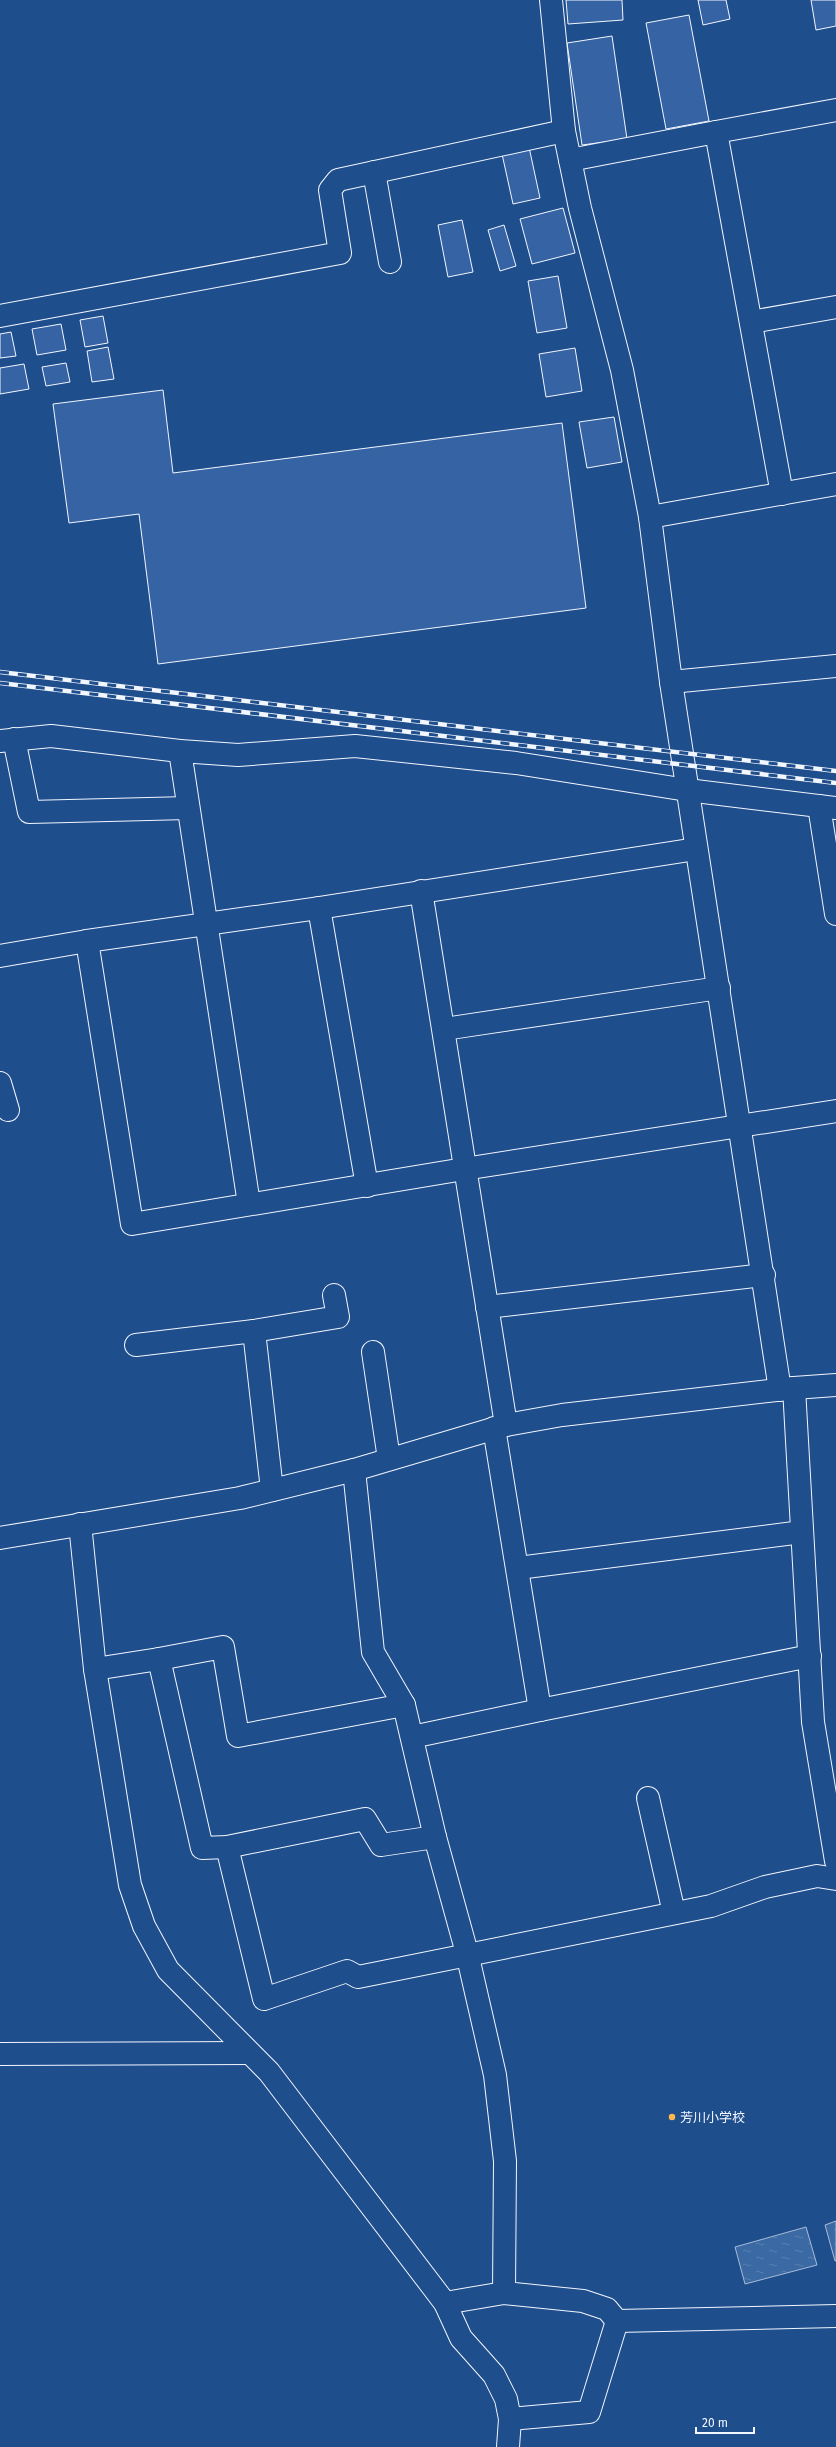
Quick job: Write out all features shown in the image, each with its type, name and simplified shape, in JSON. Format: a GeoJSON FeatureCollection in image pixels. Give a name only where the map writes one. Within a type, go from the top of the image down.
{"type":"FeatureCollection","features":[{"type":"Feature","properties":{"kind":"street"},"geometry":{"type":"LineString","coordinates":[[551,0],[564,131],[622,370],[650,517],[671,682],[739,1125],[764,1275],[787,1389],[802,1532],[813,1722],[836,1861]]}},
{"type":"Feature","properties":{"kind":"street"},"geometry":{"type":"LineString","coordinates":[[570,160],[836,110]]}},
{"type":"Feature","properties":{"kind":"street"},"geometry":{"type":"LineString","coordinates":[[0,316],[340,253],[330,190],[338,180],[564,131]]}},
{"type":"Feature","properties":{"kind":"street"},"geometry":{"type":"LineString","coordinates":[[716,132],[782,494]]}},
{"type":"Feature","properties":{"kind":"street"},"geometry":{"type":"LineString","coordinates":[[374,172],[390,262]]}},
{"type":"Feature","properties":{"kind":"street"},"geometry":{"type":"LineString","coordinates":[[751,322],[836,307]]}},
{"type":"Feature","properties":{"kind":"street"},"geometry":{"type":"LineString","coordinates":[[650,517],[836,484]]}},
{"type":"Feature","properties":{"kind":"street"},"geometry":{"type":"LineString","coordinates":[[671,682],[836,666]]}},
{"type":"Feature","properties":{"kind":"street"},"geometry":{"type":"LineString","coordinates":[[188,808],[29,812],[7,740],[51,736],[180,751],[238,755],[355,746],[516,763],[687,790],[827,807],[836,914]]}},
{"type":"Feature","properties":{"kind":"street"},"geometry":{"type":"LineString","coordinates":[[180,751],[205,924],[249,1204]]}},
{"type":"Feature","properties":{"kind":"street"},"geometry":{"type":"LineString","coordinates":[[0,956],[87,941],[319,908],[696,848]]}},
{"type":"Feature","properties":{"kind":"street"},"geometry":{"type":"LineString","coordinates":[[421,891],[487,1307],[518,1568],[540,1710]]}},
{"type":"Feature","properties":{"kind":"street"},"geometry":{"type":"LineString","coordinates":[[319,908],[367,1186]]}},
{"type":"Feature","properties":{"kind":"street"},"geometry":{"type":"LineString","coordinates":[[87,941],[132,1224],[464,1169],[836,1111]]}},
{"type":"Feature","properties":{"kind":"street"},"geometry":{"type":"LineString","coordinates":[[444,1029],[719,988]]}},
{"type":"Feature","properties":{"kind":"street"},"geometry":{"type":"LineString","coordinates":[[0,1083],[8,1110]]}},
{"type":"Feature","properties":{"kind":"street"},"geometry":{"type":"LineString","coordinates":[[487,1307],[764,1275]]}},
{"type":"Feature","properties":{"kind":"street"},"geometry":{"type":"LineString","coordinates":[[136,1344],[254,1331],[338,1317],[334,1295]]}},
{"type":"Feature","properties":{"kind":"street"},"geometry":{"type":"LineString","coordinates":[[254,1331],[272,1490]]}},
{"type":"Feature","properties":{"kind":"street"},"geometry":{"type":"LineString","coordinates":[[373,1352],[389,1459]]}},
{"type":"Feature","properties":{"kind":"street"},"geometry":{"type":"LineString","coordinates":[[0,1538],[240,1498],[354,1470],[500,1426],[562,1415],[787,1389],[836,1386]]}},
{"type":"Feature","properties":{"kind":"street"},"geometry":{"type":"LineString","coordinates":[[354,1470],[373,1652],[404,1705],[435,1837],[466,1953],[495,2075],[505,2161],[504,2293]]}},
{"type":"Feature","properties":{"kind":"street"},"geometry":{"type":"LineString","coordinates":[[80,1524],[95,1669],[130,1885],[144,1926],[168,1970],[269,2072],[445,2303],[461,2338],[494,2375],[506,2398],[510,2419],[508,2447]]}},
{"type":"Feature","properties":{"kind":"street"},"geometry":{"type":"LineString","coordinates":[[518,1568],[802,1532]]}},
{"type":"Feature","properties":{"kind":"street"},"geometry":{"type":"LineString","coordinates":[[95,1669],[223,1647],[238,1736],[404,1705]]}},
{"type":"Feature","properties":{"kind":"street"},"geometry":{"type":"LineString","coordinates":[[412,1738],[540,1710],[810,1656]]}},
{"type":"Feature","properties":{"kind":"street"},"geometry":{"type":"LineString","coordinates":[[160,1659],[202,1848],[227,1847],[365,1819],[381,1845],[435,1837]]}},
{"type":"Feature","properties":{"kind":"street"},"geometry":{"type":"LineString","coordinates":[[648,1798],[674,1913]]}},
{"type":"Feature","properties":{"kind":"street"},"geometry":{"type":"LineString","coordinates":[[227,1847],[264,1999],[347,1970],[358,1976],[466,1953],[711,1906],[765,1887],[817,1876],[836,1879]]}},
{"type":"Feature","properties":{"kind":"street"},"geometry":{"type":"LineString","coordinates":[[0,2054],[249,2053]]}},
{"type":"Feature","properties":{"kind":"street"},"geometry":{"type":"LineString","coordinates":[[445,2303],[504,2293],[583,2301],[607,2309],[617,2321]]}},
{"type":"Feature","properties":{"kind":"street"},"geometry":{"type":"LineString","coordinates":[[617,2321],[836,2316]]}},
{"type":"Feature","properties":{"kind":"street"},"geometry":{"type":"LineString","coordinates":[[510,2419],[588,2412],[617,2321]]}},
{"type":"Feature","properties":{"kind":"water"},"geometry":{"type":"Polygon","coordinates":[[[836,2221],[836,2261],[835,2261],[825,2225],[836,2221]]]}},
{"type":"Feature","properties":{"kind":"water"},"geometry":{"type":"Polygon","coordinates":[[[806,2227],[817,2265],[745,2284],[735,2247],[806,2227]]]}},
{"type":"Feature","properties":{"kind":"building"},"geometry":{"type":"Polygon","coordinates":[[[566,0],[622,0],[623,20],[568,24],[566,0]]]}},
{"type":"Feature","properties":{"kind":"building"},"geometry":{"type":"Polygon","coordinates":[[[698,0],[726,0],[730,19],[703,25],[698,0]]]}},
{"type":"Feature","properties":{"kind":"building"},"geometry":{"type":"Polygon","coordinates":[[[811,0],[836,0],[836,26],[816,30],[811,0]]]}},
{"type":"Feature","properties":{"kind":"building"},"geometry":{"type":"Polygon","coordinates":[[[689,15],[709,121],[666,129],[646,23],[689,15]]]}},
{"type":"Feature","properties":{"kind":"building"},"geometry":{"type":"Polygon","coordinates":[[[612,36],[627,139],[582,145],[567,43],[612,36]]]}},
{"type":"Feature","properties":{"kind":"building"},"geometry":{"type":"Polygon","coordinates":[[[529,147],[540,198],[513,204],[502,154],[529,147]]]}},
{"type":"Feature","properties":{"kind":"building"},"geometry":{"type":"Polygon","coordinates":[[[563,208],[575,253],[532,264],[520,219],[563,208]]]}},
{"type":"Feature","properties":{"kind":"building"},"geometry":{"type":"Polygon","coordinates":[[[462,220],[473,272],[448,277],[438,225],[462,220]]]}},
{"type":"Feature","properties":{"kind":"building"},"geometry":{"type":"Polygon","coordinates":[[[504,225],[516,266],[500,271],[488,230],[504,225]]]}},
{"type":"Feature","properties":{"kind":"building"},"geometry":{"type":"Polygon","coordinates":[[[558,276],[567,328],[537,333],[528,281],[558,276]]]}},
{"type":"Feature","properties":{"kind":"building"},"geometry":{"type":"Polygon","coordinates":[[[103,316],[108,343],[85,347],[80,320],[103,316]]]}},
{"type":"Feature","properties":{"kind":"building"},"geometry":{"type":"Polygon","coordinates":[[[61,324],[66,350],[37,355],[32,329],[61,324]]]}},
{"type":"Feature","properties":{"kind":"building"},"geometry":{"type":"Polygon","coordinates":[[[11,332],[16,356],[0,358],[0,334],[11,332]]]}},
{"type":"Feature","properties":{"kind":"building"},"geometry":{"type":"Polygon","coordinates":[[[108,347],[114,379],[92,382],[87,351],[108,347]]]}},
{"type":"Feature","properties":{"kind":"building"},"geometry":{"type":"Polygon","coordinates":[[[575,348],[582,391],[546,397],[539,354],[575,348]]]}},
{"type":"Feature","properties":{"kind":"building"},"geometry":{"type":"Polygon","coordinates":[[[66,363],[70,382],[46,386],[42,367],[66,363]]]}},
{"type":"Feature","properties":{"kind":"building"},"geometry":{"type":"Polygon","coordinates":[[[24,364],[29,389],[0,394],[0,368],[24,364]]]}},
{"type":"Feature","properties":{"kind":"building"},"geometry":{"type":"Polygon","coordinates":[[[163,390],[173,473],[562,423],[586,608],[158,664],[139,514],[69,523],[53,404],[163,390]]]}},
{"type":"Feature","properties":{"kind":"building"},"geometry":{"type":"Polygon","coordinates":[[[614,417],[622,462],[587,468],[579,422],[614,417]]]}},
{"type":"Feature","properties":{"kind":"railway"},"geometry":{"type":"LineString","coordinates":[[0,672],[836,771]]}},
{"type":"Feature","properties":{"kind":"railway"},"geometry":{"type":"LineString","coordinates":[[0,683],[836,783]]}},
{"type":"Feature","properties":{"kind":"place","name":"芳川小学校"},"geometry":{"type":"Point","coordinates":[672,2117]}}]}
